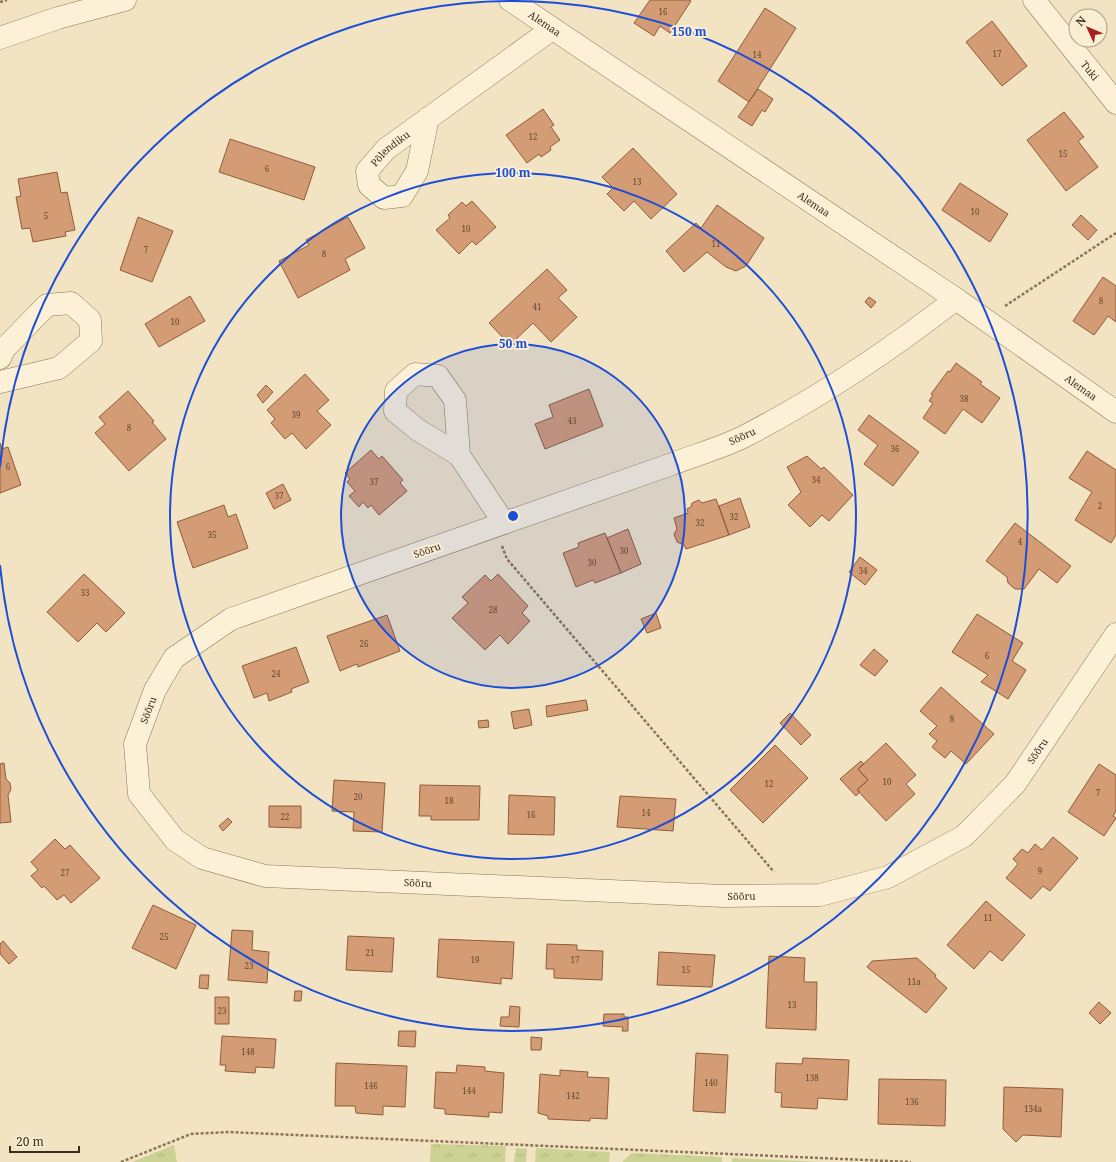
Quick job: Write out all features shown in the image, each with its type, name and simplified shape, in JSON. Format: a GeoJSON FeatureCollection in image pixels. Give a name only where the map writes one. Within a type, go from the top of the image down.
{"type":"FeatureCollection","features":[{"type":"Feature","properties":{"kind":"street"},"geometry":{"type":"LineString","coordinates":[[0,38],[58,18],[125,0]]}},
{"type":"Feature","properties":{"kind":"street","name":"Alemaa"},"geometry":{"type":"LineString","coordinates":[[510,0],[956,299],[1116,412]]}},
{"type":"Feature","properties":{"kind":"street","name":"Tuki"},"geometry":{"type":"LineString","coordinates":[[1034,0],[1116,103]]}},
{"type":"Feature","properties":{"kind":"street"},"geometry":{"type":"LineString","coordinates":[[428,118],[552,29]]}},
{"type":"Feature","properties":{"kind":"street","name":"Sõõru"},"geometry":{"type":"LineString","coordinates":[[956,299],[898,344],[828,389],[741,437],[672,464],[231,619],[174,658],[155,690],[135,744],[139,794],[175,840],[202,858],[265,876],[724,896],[820,895],[888,877],[964,836],[1015,784],[1116,634]]}},
{"type":"Feature","properties":{"kind":"street"},"geometry":{"type":"LineString","coordinates":[[0,358],[4,349],[47,305],[71,303],[90,320],[90,341],[59,368],[0,382]]}},
{"type":"Feature","properties":{"kind":"street"},"geometry":{"type":"LineString","coordinates":[[459,455],[504,523]]}},
{"type":"Feature","properties":{"kind":"path"},"geometry":{"type":"LineString","coordinates":[[0,2],[7,0]]}},
{"type":"Feature","properties":{"kind":"path"},"geometry":{"type":"LineString","coordinates":[[984,319],[1116,233]]}},
{"type":"Feature","properties":{"kind":"path"},"geometry":{"type":"LineString","coordinates":[[504,523],[500,540],[507,559],[794,895]]}},
{"type":"Feature","properties":{"kind":"path"},"geometry":{"type":"LineString","coordinates":[[121,1162],[191,1134],[228,1132],[911,1162]]}},
{"type":"Feature","properties":{"kind":"green space"},"geometry":{"type":"Polygon","coordinates":[[[431,1144],[506,1146],[505,1162],[430,1162],[431,1144]]]}},
{"type":"Feature","properties":{"kind":"green space"},"geometry":{"type":"Polygon","coordinates":[[[174,1145],[177,1162],[132,1162],[174,1145]]]}},
{"type":"Feature","properties":{"kind":"green space"},"geometry":{"type":"Polygon","coordinates":[[[516,1148],[527,1149],[526,1162],[514,1162],[516,1148]]]}},
{"type":"Feature","properties":{"kind":"green space"},"geometry":{"type":"Polygon","coordinates":[[[536,1148],[610,1152],[609,1162],[535,1162],[536,1148]]]}},
{"type":"Feature","properties":{"kind":"green space"},"geometry":{"type":"Polygon","coordinates":[[[632,1153],[722,1157],[722,1162],[622,1162],[632,1153]]]}},
{"type":"Feature","properties":{"kind":"green space"},"geometry":{"type":"Polygon","coordinates":[[[732,1158],[823,1162],[732,1162],[732,1158]]]}},
{"type":"Feature","properties":{"kind":"building"},"geometry":{"type":"Polygon","coordinates":[[[650,0],[691,1],[670,33],[660,26],[654,36],[634,23],[650,0]]]}},
{"type":"Feature","properties":{"kind":"building"},"geometry":{"type":"Polygon","coordinates":[[[765,8],[796,28],[749,102],[718,81],[765,8]]]}},
{"type":"Feature","properties":{"kind":"building"},"geometry":{"type":"Polygon","coordinates":[[[992,21],[1027,66],[1002,86],[966,42],[992,21]]]}},
{"type":"Feature","properties":{"kind":"building"},"geometry":{"type":"Polygon","coordinates":[[[758,89],[773,99],[765,112],[762,110],[752,126],[738,117],[758,89]]]}},
{"type":"Feature","properties":{"kind":"building"},"geometry":{"type":"Polygon","coordinates":[[[543,109],[554,125],[551,127],[560,140],[550,147],[551,150],[541,157],[539,154],[527,163],[506,135],[543,109]]]}},
{"type":"Feature","properties":{"kind":"building"},"geometry":{"type":"Polygon","coordinates":[[[1064,112],[1084,137],[1078,141],[1098,167],[1066,191],[1027,140],[1064,112]]]}},
{"type":"Feature","properties":{"kind":"building"},"geometry":{"type":"Polygon","coordinates":[[[230,139],[315,167],[304,200],[219,172],[230,139]]]}},
{"type":"Feature","properties":{"kind":"building"},"geometry":{"type":"Polygon","coordinates":[[[633,148],[677,194],[651,219],[634,201],[624,211],[607,194],[613,188],[602,177],[633,148]]]}},
{"type":"Feature","properties":{"kind":"building"},"geometry":{"type":"Polygon","coordinates":[[[57,172],[61,193],[67,192],[75,230],[65,232],[66,236],[33,242],[30,228],[22,229],[16,197],[21,196],[18,179],[57,172]]]}},
{"type":"Feature","properties":{"kind":"building"},"geometry":{"type":"Polygon","coordinates":[[[960,183],[1008,214],[990,242],[942,210],[960,183]]]}},
{"type":"Feature","properties":{"kind":"building"},"geometry":{"type":"Polygon","coordinates":[[[472,201],[496,227],[476,245],[472,241],[459,254],[436,230],[450,218],[448,215],[462,202],[466,206],[472,201]]]}},
{"type":"Feature","properties":{"kind":"building"},"geometry":{"type":"Polygon","coordinates":[[[717,205],[764,238],[746,266],[736,271],[726,267],[707,252],[684,272],[666,251],[696,223],[701,228],[717,205]]]}},
{"type":"Feature","properties":{"kind":"building"},"geometry":{"type":"Polygon","coordinates":[[[1081,215],[1097,230],[1088,240],[1072,225],[1081,215]]]}},
{"type":"Feature","properties":{"kind":"building"},"geometry":{"type":"Polygon","coordinates":[[[138,217],[173,231],[152,282],[120,270],[138,217]]]}},
{"type":"Feature","properties":{"kind":"building"},"geometry":{"type":"Polygon","coordinates":[[[348,217],[365,248],[345,259],[350,270],[298,298],[279,261],[309,245],[306,240],[348,217]]]}},
{"type":"Feature","properties":{"kind":"building"},"geometry":{"type":"Polygon","coordinates":[[[547,269],[567,290],[558,298],[577,317],[551,342],[533,323],[510,345],[489,323],[547,269]]]}},
{"type":"Feature","properties":{"kind":"building"},"geometry":{"type":"Polygon","coordinates":[[[1103,277],[1116,286],[1116,322],[1108,316],[1094,335],[1073,321],[1103,277]]]}},
{"type":"Feature","properties":{"kind":"building"},"geometry":{"type":"Polygon","coordinates":[[[190,296],[205,321],[159,347],[145,324],[190,296]]]}},
{"type":"Feature","properties":{"kind":"building"},"geometry":{"type":"Polygon","coordinates":[[[869,297],[876,302],[871,308],[865,302],[869,297]]]}},
{"type":"Feature","properties":{"kind":"building"},"geometry":{"type":"Polygon","coordinates":[[[956,363],[982,382],[980,384],[1000,398],[982,423],[963,409],[945,434],[923,418],[933,403],[929,401],[933,395],[931,394],[948,371],[950,372],[956,363]]]}},
{"type":"Feature","properties":{"kind":"building"},"geometry":{"type":"Polygon","coordinates":[[[305,374],[329,400],[317,411],[331,425],[306,449],[292,433],[285,439],[271,423],[275,419],[267,410],[305,374]]]}},
{"type":"Feature","properties":{"kind":"building"},"geometry":{"type":"Polygon","coordinates":[[[266,385],[273,392],[263,403],[257,395],[266,385]]]}},
{"type":"Feature","properties":{"kind":"building"},"geometry":{"type":"Polygon","coordinates":[[[589,389],[603,426],[545,449],[535,424],[553,417],[549,405],[589,389]]]}},
{"type":"Feature","properties":{"kind":"building"},"geometry":{"type":"Polygon","coordinates":[[[128,391],[154,421],[152,422],[166,439],[129,471],[95,433],[105,424],[99,417],[128,391]]]}},
{"type":"Feature","properties":{"kind":"building"},"geometry":{"type":"Polygon","coordinates":[[[869,415],[919,452],[893,486],[864,464],[878,445],[858,430],[869,415]]]}},
{"type":"Feature","properties":{"kind":"building"},"geometry":{"type":"Polygon","coordinates":[[[0,443],[2,449],[8,447],[21,485],[0,493],[0,443]]]}},
{"type":"Feature","properties":{"kind":"building"},"geometry":{"type":"Polygon","coordinates":[[[371,450],[379,459],[382,456],[403,480],[400,483],[407,491],[379,515],[371,505],[368,508],[363,502],[359,507],[349,496],[355,491],[347,482],[350,479],[345,473],[371,450]]]}},
{"type":"Feature","properties":{"kind":"building"},"geometry":{"type":"Polygon","coordinates":[[[1087,451],[1116,470],[1116,535],[1111,543],[1075,520],[1092,492],[1069,478],[1087,451]]]}},
{"type":"Feature","properties":{"kind":"building"},"geometry":{"type":"Polygon","coordinates":[[[807,456],[821,469],[824,467],[853,495],[829,521],[822,515],[810,527],[788,505],[801,492],[787,467],[807,456]]]}},
{"type":"Feature","properties":{"kind":"building"},"geometry":{"type":"Polygon","coordinates":[[[283,484],[291,500],[274,509],[266,493],[283,484]]]}},
{"type":"Feature","properties":{"kind":"building"},"geometry":{"type":"Polygon","coordinates":[[[740,498],[750,527],[729,535],[719,506],[740,498]]]}},
{"type":"Feature","properties":{"kind":"building"},"geometry":{"type":"Polygon","coordinates":[[[716,499],[729,535],[686,549],[684,545],[677,542],[674,534],[677,529],[674,518],[688,513],[687,509],[691,507],[692,503],[699,500],[702,503],[716,499]]]}},
{"type":"Feature","properties":{"kind":"building"},"geometry":{"type":"Polygon","coordinates":[[[224,505],[228,517],[236,514],[248,548],[193,568],[177,522],[224,505]]]}},
{"type":"Feature","properties":{"kind":"building"},"geometry":{"type":"Polygon","coordinates":[[[1015,523],[1071,566],[1057,583],[1039,569],[1024,589],[1015,589],[1008,583],[1007,577],[986,561],[1015,523]]]}},
{"type":"Feature","properties":{"kind":"building"},"geometry":{"type":"Polygon","coordinates":[[[628,529],[641,564],[621,573],[607,538],[628,529]]]}},
{"type":"Feature","properties":{"kind":"building"},"geometry":{"type":"Polygon","coordinates":[[[605,533],[621,573],[595,583],[593,580],[576,587],[563,553],[579,547],[578,543],[605,533]]]}},
{"type":"Feature","properties":{"kind":"building"},"geometry":{"type":"Polygon","coordinates":[[[860,557],[877,570],[865,585],[849,572],[860,557]]]}},
{"type":"Feature","properties":{"kind":"building"},"geometry":{"type":"Polygon","coordinates":[[[84,574],[125,613],[106,632],[97,623],[78,642],[47,612],[84,574]]]}},
{"type":"Feature","properties":{"kind":"building"},"geometry":{"type":"Polygon","coordinates":[[[498,574],[528,606],[522,613],[530,621],[508,644],[500,635],[485,650],[452,618],[468,603],[462,597],[485,575],[491,581],[498,574]]]}},
{"type":"Feature","properties":{"kind":"building"},"geometry":{"type":"Polygon","coordinates":[[[656,613],[661,628],[647,633],[641,619],[656,613]]]}},
{"type":"Feature","properties":{"kind":"building"},"geometry":{"type":"Polygon","coordinates":[[[977,614],[1023,643],[1012,661],[1026,670],[1008,699],[981,682],[988,675],[952,652],[977,614]]]}},
{"type":"Feature","properties":{"kind":"building"},"geometry":{"type":"Polygon","coordinates":[[[387,615],[400,651],[358,667],[357,664],[340,671],[327,636],[387,615]]]}},
{"type":"Feature","properties":{"kind":"building"},"geometry":{"type":"Polygon","coordinates":[[[296,647],[309,682],[291,689],[292,692],[269,701],[267,693],[254,698],[242,666],[296,647]]]}},
{"type":"Feature","properties":{"kind":"building"},"geometry":{"type":"Polygon","coordinates":[[[874,649],[888,661],[875,676],[860,665],[874,649]]]}},
{"type":"Feature","properties":{"kind":"building"},"geometry":{"type":"Polygon","coordinates":[[[941,687],[994,734],[966,764],[951,751],[945,758],[932,747],[937,741],[929,734],[937,726],[920,711],[941,687]]]}},
{"type":"Feature","properties":{"kind":"building"},"geometry":{"type":"Polygon","coordinates":[[[586,700],[588,710],[547,717],[546,706],[586,700]]]}},
{"type":"Feature","properties":{"kind":"building"},"geometry":{"type":"Polygon","coordinates":[[[529,709],[532,725],[514,729],[511,712],[529,709]]]}},
{"type":"Feature","properties":{"kind":"building"},"geometry":{"type":"Polygon","coordinates":[[[790,713],[811,735],[801,745],[780,723],[790,713]]]}},
{"type":"Feature","properties":{"kind":"building"},"geometry":{"type":"Polygon","coordinates":[[[488,720],[489,727],[479,728],[478,721],[488,720]]]}},
{"type":"Feature","properties":{"kind":"building"},"geometry":{"type":"Polygon","coordinates":[[[886,743],[916,775],[906,784],[915,794],[886,821],[857,790],[868,780],[858,769],[886,743]]]}},
{"type":"Feature","properties":{"kind":"building"},"geometry":{"type":"Polygon","coordinates":[[[775,745],[808,778],[763,823],[730,790],[775,745]]]}},
{"type":"Feature","properties":{"kind":"building"},"geometry":{"type":"Polygon","coordinates":[[[861,761],[864,764],[858,769],[868,780],[857,790],[860,792],[856,796],[840,779],[861,761]]]}},
{"type":"Feature","properties":{"kind":"building"},"geometry":{"type":"Polygon","coordinates":[[[4,763],[6,779],[10,783],[11,789],[8,795],[11,822],[0,823],[0,764],[4,763]]]}},
{"type":"Feature","properties":{"kind":"building"},"geometry":{"type":"Polygon","coordinates":[[[1099,764],[1116,775],[1116,811],[1113,816],[1116,818],[1104,836],[1068,812],[1099,764]]]}},
{"type":"Feature","properties":{"kind":"building"},"geometry":{"type":"Polygon","coordinates":[[[334,780],[385,783],[382,832],[353,831],[354,812],[332,811],[334,780]]]}},
{"type":"Feature","properties":{"kind":"building"},"geometry":{"type":"Polygon","coordinates":[[[420,785],[480,786],[479,820],[431,820],[431,816],[419,816],[420,785]]]}},
{"type":"Feature","properties":{"kind":"building"},"geometry":{"type":"Polygon","coordinates":[[[509,795],[555,797],[554,835],[508,834],[509,795]]]}},
{"type":"Feature","properties":{"kind":"building"},"geometry":{"type":"Polygon","coordinates":[[[620,796],[676,799],[673,831],[617,827],[620,796]]]}},
{"type":"Feature","properties":{"kind":"building"},"geometry":{"type":"Polygon","coordinates":[[[269,806],[301,806],[301,828],[269,827],[269,806]]]}},
{"type":"Feature","properties":{"kind":"building"},"geometry":{"type":"Polygon","coordinates":[[[228,818],[232,822],[223,831],[219,826],[228,818]]]}},
{"type":"Feature","properties":{"kind":"building"},"geometry":{"type":"Polygon","coordinates":[[[1053,837],[1078,858],[1050,891],[1043,886],[1031,899],[1006,878],[1018,864],[1013,859],[1022,849],[1028,853],[1035,844],[1042,850],[1053,837]]]}},
{"type":"Feature","properties":{"kind":"building"},"geometry":{"type":"Polygon","coordinates":[[[55,839],[65,849],[70,845],[100,878],[71,903],[64,895],[57,900],[44,886],[42,888],[31,876],[38,870],[31,862],[55,839]]]}},
{"type":"Feature","properties":{"kind":"building"},"geometry":{"type":"Polygon","coordinates":[[[986,901],[1025,935],[1002,961],[990,951],[974,969],[947,945],[986,901]]]}},
{"type":"Feature","properties":{"kind":"building"},"geometry":{"type":"Polygon","coordinates":[[[153,905],[196,925],[176,969],[132,948],[153,905]]]}},
{"type":"Feature","properties":{"kind":"building"},"geometry":{"type":"Polygon","coordinates":[[[232,930],[253,931],[252,950],[269,952],[267,983],[228,980],[232,930]]]}},
{"type":"Feature","properties":{"kind":"building"},"geometry":{"type":"Polygon","coordinates":[[[348,936],[394,938],[392,972],[346,970],[348,936]]]}},
{"type":"Feature","properties":{"kind":"building"},"geometry":{"type":"Polygon","coordinates":[[[439,939],[514,942],[512,979],[501,978],[501,984],[437,977],[439,939]]]}},
{"type":"Feature","properties":{"kind":"building"},"geometry":{"type":"Polygon","coordinates":[[[3,941],[17,957],[9,964],[0,954],[0,944],[3,941]]]}},
{"type":"Feature","properties":{"kind":"building"},"geometry":{"type":"Polygon","coordinates":[[[547,944],[577,945],[577,950],[603,951],[602,980],[554,978],[554,969],[546,969],[547,944]]]}},
{"type":"Feature","properties":{"kind":"building"},"geometry":{"type":"Polygon","coordinates":[[[659,952],[715,955],[712,987],[657,985],[659,952]]]}},
{"type":"Feature","properties":{"kind":"building"},"geometry":{"type":"Polygon","coordinates":[[[769,956],[805,958],[804,982],[817,982],[816,1030],[766,1028],[769,956]]]}},
{"type":"Feature","properties":{"kind":"building"},"geometry":{"type":"Polygon","coordinates":[[[917,958],[936,975],[935,977],[947,988],[926,1013],[867,967],[872,961],[917,958]]]}},
{"type":"Feature","properties":{"kind":"building"},"geometry":{"type":"Polygon","coordinates":[[[200,975],[209,975],[208,989],[199,988],[200,975]]]}},
{"type":"Feature","properties":{"kind":"building"},"geometry":{"type":"Polygon","coordinates":[[[295,991],[302,991],[301,1001],[294,1001],[295,991]]]}},
{"type":"Feature","properties":{"kind":"building"},"geometry":{"type":"Polygon","coordinates":[[[215,997],[229,997],[229,1024],[215,1024],[215,997]]]}},
{"type":"Feature","properties":{"kind":"building"},"geometry":{"type":"Polygon","coordinates":[[[1099,1002],[1111,1013],[1100,1024],[1089,1013],[1099,1002]]]}},
{"type":"Feature","properties":{"kind":"building"},"geometry":{"type":"Polygon","coordinates":[[[510,1006],[520,1007],[519,1027],[500,1026],[501,1017],[509,1017],[510,1006]]]}},
{"type":"Feature","properties":{"kind":"building"},"geometry":{"type":"Polygon","coordinates":[[[604,1014],[624,1014],[624,1017],[628,1017],[628,1031],[622,1031],[623,1027],[603,1026],[604,1014]]]}},
{"type":"Feature","properties":{"kind":"building"},"geometry":{"type":"Polygon","coordinates":[[[399,1031],[416,1031],[415,1047],[398,1046],[399,1031]]]}},
{"type":"Feature","properties":{"kind":"building"},"geometry":{"type":"Polygon","coordinates":[[[222,1036],[276,1039],[274,1068],[256,1067],[255,1073],[225,1071],[226,1065],[220,1065],[222,1036]]]}},
{"type":"Feature","properties":{"kind":"building"},"geometry":{"type":"Polygon","coordinates":[[[531,1037],[542,1038],[541,1050],[531,1050],[531,1037]]]}},
{"type":"Feature","properties":{"kind":"building"},"geometry":{"type":"Polygon","coordinates":[[[696,1053],[728,1055],[725,1113],[693,1111],[696,1053]]]}},
{"type":"Feature","properties":{"kind":"building"},"geometry":{"type":"Polygon","coordinates":[[[803,1058],[849,1060],[847,1100],[818,1098],[817,1109],[781,1107],[782,1093],[775,1092],[776,1063],[802,1064],[803,1058]]]}},
{"type":"Feature","properties":{"kind":"building"},"geometry":{"type":"Polygon","coordinates":[[[336,1063],[407,1066],[405,1107],[383,1106],[383,1115],[356,1113],[355,1106],[335,1106],[336,1063]]]}},
{"type":"Feature","properties":{"kind":"building"},"geometry":{"type":"Polygon","coordinates":[[[457,1065],[485,1067],[485,1071],[504,1073],[502,1113],[489,1112],[489,1117],[445,1114],[445,1109],[434,1108],[436,1072],[456,1073],[457,1065]]]}},
{"type":"Feature","properties":{"kind":"building"},"geometry":{"type":"Polygon","coordinates":[[[560,1070],[588,1072],[587,1077],[609,1078],[607,1119],[590,1118],[590,1121],[548,1119],[548,1116],[538,1113],[540,1074],[560,1076],[560,1070]]]}},
{"type":"Feature","properties":{"kind":"building"},"geometry":{"type":"Polygon","coordinates":[[[879,1079],[946,1080],[945,1126],[878,1124],[879,1079]]]}},
{"type":"Feature","properties":{"kind":"building"},"geometry":{"type":"Polygon","coordinates":[[[1004,1087],[1063,1089],[1061,1137],[1023,1135],[1016,1142],[1003,1129],[1004,1087]]]}}]}
